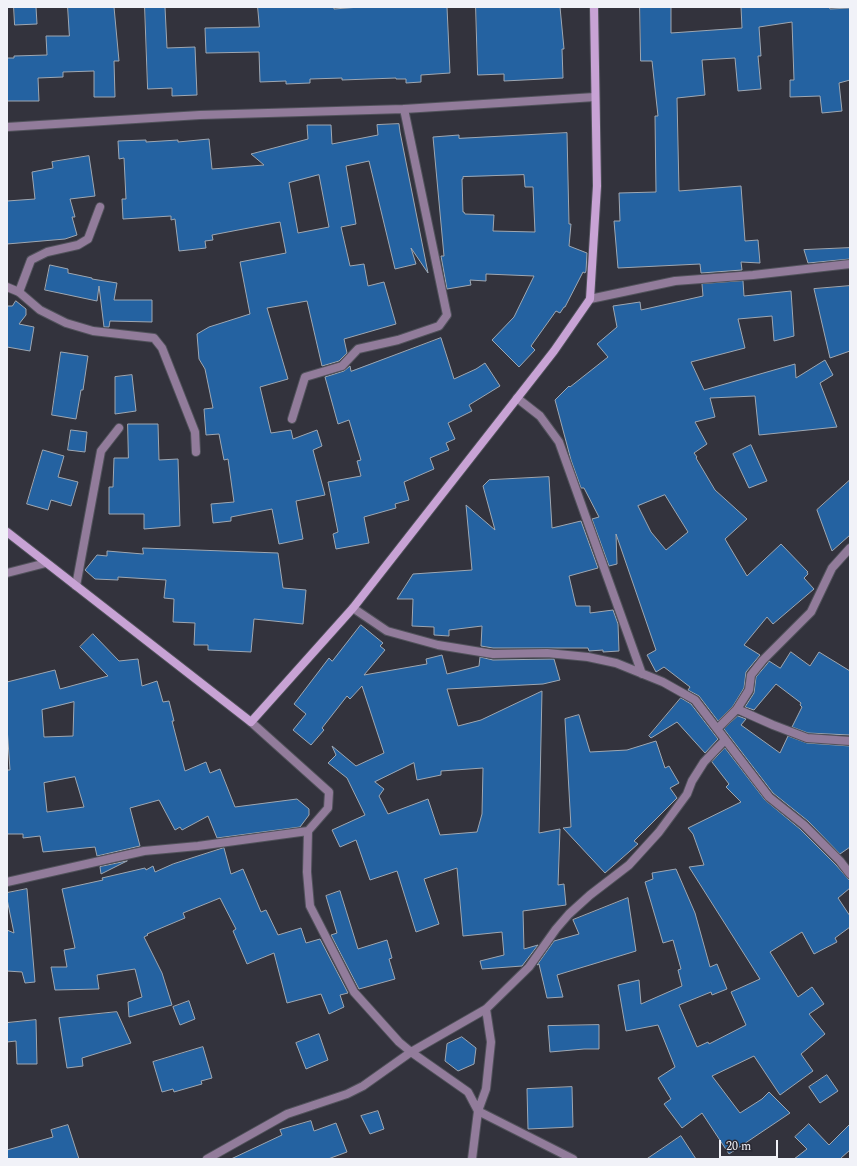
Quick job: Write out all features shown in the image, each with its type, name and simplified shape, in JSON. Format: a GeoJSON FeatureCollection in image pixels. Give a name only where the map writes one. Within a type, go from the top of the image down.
{"type":"FeatureCollection","features":[{"type":"Feature","properties":{"kind":"street"},"geometry":{"type":"LineString","coordinates":[[252,722],[353,608],[554,351],[590,299],[597,186],[594,7]]}},
{"type":"Feature","properties":{"kind":"street"},"geometry":{"type":"LineString","coordinates":[[7,127],[200,115],[404,109],[595,97]]}},
{"type":"Feature","properties":{"kind":"street"},"geometry":{"type":"LineString","coordinates":[[292,419],[305,377],[342,366],[358,349],[398,340],[439,326],[447,315],[404,109]]}},
{"type":"Feature","properties":{"kind":"street"},"geometry":{"type":"LineString","coordinates":[[19,292],[31,260],[47,252],[78,245],[88,239],[100,207]]}},
{"type":"Feature","properties":{"kind":"street"},"geometry":{"type":"LineString","coordinates":[[590,299],[675,281],[760,274],[850,264]]}},
{"type":"Feature","properties":{"kind":"street"},"geometry":{"type":"LineString","coordinates":[[7,287],[19,292],[40,310],[66,323],[93,331],[154,338],[162,348],[195,432],[196,452]]}},
{"type":"Feature","properties":{"kind":"street"},"geometry":{"type":"LineString","coordinates":[[517,398],[540,416],[559,442],[642,674]]}},
{"type":"Feature","properties":{"kind":"street"},"geometry":{"type":"LineString","coordinates":[[76,586],[101,451],[119,428]]}},
{"type":"Feature","properties":{"kind":"street"},"geometry":{"type":"LineString","coordinates":[[7,532],[252,722],[329,792],[328,808],[308,831],[307,872],[310,906],[354,992],[399,1042],[410,1052],[468,1092],[478,1110],[573,1159]]}},
{"type":"Feature","properties":{"kind":"street"},"geometry":{"type":"LineString","coordinates":[[717,729],[737,709],[749,690],[751,675],[763,660],[811,612],[832,568],[850,548]]}},
{"type":"Feature","properties":{"kind":"street"},"geometry":{"type":"LineString","coordinates":[[7,573],[46,563]]}},
{"type":"Feature","properties":{"kind":"street"},"geometry":{"type":"LineString","coordinates":[[353,608],[387,631],[438,645],[493,654],[547,653],[588,657],[616,663],[662,682],[695,700],[769,797],[804,825],[840,861],[850,874]]}},
{"type":"Feature","properties":{"kind":"street"},"geometry":{"type":"LineString","coordinates":[[737,709],[807,738],[850,741]]}},
{"type":"Feature","properties":{"kind":"street"},"geometry":{"type":"LineString","coordinates":[[207,1159],[287,1114],[347,1094],[362,1086],[410,1052],[486,1008],[529,967],[556,929],[569,914],[590,895],[629,865],[659,832],[687,794],[692,781],[704,762],[725,740]]}},
{"type":"Feature","properties":{"kind":"street"},"geometry":{"type":"LineString","coordinates":[[7,882],[144,851],[198,846],[308,831]]}},
{"type":"Feature","properties":{"kind":"street"},"geometry":{"type":"LineString","coordinates":[[472,1159],[478,1110],[486,1089],[491,1042],[486,1008]]}},
{"type":"Feature","properties":{"kind":"building"},"geometry":{"type":"Polygon","coordinates":[[[14,7],[36,7],[37,24],[15,25],[14,7]]]}},
{"type":"Feature","properties":{"kind":"building"},"geometry":{"type":"Polygon","coordinates":[[[68,7],[114,7],[119,61],[114,61],[115,97],[94,97],[94,71],[63,72],[63,77],[38,78],[39,101],[7,101],[7,58],[14,58],[14,56],[47,55],[46,36],[69,36],[68,7]]]}},
{"type":"Feature","properties":{"kind":"building"},"geometry":{"type":"Polygon","coordinates":[[[145,7],[165,7],[167,48],[195,47],[197,95],[172,96],[172,88],[148,89],[145,7]]]}},
{"type":"Feature","properties":{"kind":"building"},"geometry":{"type":"Polygon","coordinates":[[[258,7],[334,7],[334,9],[360,7],[447,7],[450,73],[421,75],[421,82],[406,83],[406,79],[396,78],[342,80],[342,78],[310,79],[310,83],[286,84],[286,81],[260,82],[259,52],[206,53],[205,28],[259,27],[258,7]]]}},
{"type":"Feature","properties":{"kind":"building"},"geometry":{"type":"Polygon","coordinates":[[[476,7],[560,7],[564,49],[562,49],[563,78],[504,81],[504,74],[478,75],[476,7]]]}},
{"type":"Feature","properties":{"kind":"building"},"geometry":{"type":"Polygon","coordinates":[[[640,7],[671,7],[671,33],[742,28],[741,7],[850,8],[850,80],[839,83],[842,111],[822,113],[820,96],[790,97],[790,80],[794,80],[792,22],[759,27],[761,56],[758,56],[761,89],[738,91],[735,58],[702,60],[705,95],[677,98],[679,191],[741,186],[745,241],[758,240],[760,263],[741,262],[742,270],[701,273],[700,264],[618,268],[614,221],[620,221],[619,193],[656,192],[655,116],[658,116],[652,61],[641,61],[640,7]]]}},
{"type":"Feature","properties":{"kind":"building"},"geometry":{"type":"Polygon","coordinates":[[[399,124],[428,273],[411,248],[416,264],[395,269],[369,161],[346,166],[356,224],[341,227],[350,266],[364,264],[368,286],[384,282],[396,324],[344,339],[347,353],[339,361],[322,366],[307,301],[267,308],[288,379],[260,387],[271,433],[291,430],[293,439],[317,430],[322,446],[313,450],[325,495],[296,501],[303,539],[279,544],[272,509],[231,517],[231,521],[213,523],[211,504],[234,502],[228,459],[224,460],[219,434],[206,435],[204,409],[213,408],[205,369],[199,359],[197,334],[209,327],[250,314],[240,262],[286,253],[280,222],[212,235],[213,240],[205,241],[206,248],[179,251],[175,219],[171,220],[171,216],[123,219],[122,199],[126,199],[124,158],[119,159],[118,141],[146,140],[146,142],[178,140],[178,142],[209,139],[212,169],[264,165],[251,154],[308,139],[307,125],[331,125],[332,144],[378,135],[377,125],[399,124]],[[319,175],[289,183],[298,233],[329,227],[319,175]]]}},
{"type":"Feature","properties":{"kind":"building"},"geometry":{"type":"Polygon","coordinates":[[[567,133],[569,224],[571,224],[569,246],[587,253],[586,271],[585,273],[583,272],[565,307],[560,313],[556,311],[531,346],[535,350],[519,367],[492,340],[514,317],[534,276],[486,274],[486,281],[470,280],[471,285],[447,289],[441,256],[444,256],[433,137],[459,135],[459,138],[567,133]],[[524,175],[463,177],[463,212],[465,214],[494,215],[493,231],[535,232],[533,187],[525,187],[524,175]]]}},
{"type":"Feature","properties":{"kind":"building"},"geometry":{"type":"Polygon","coordinates":[[[89,156],[95,196],[70,199],[75,217],[72,217],[77,235],[65,239],[7,244],[7,201],[35,199],[32,172],[53,168],[52,162],[89,156]]]}},
{"type":"Feature","properties":{"kind":"building"},"geometry":{"type":"Polygon","coordinates":[[[850,248],[850,259],[808,263],[804,250],[850,248]]]}},
{"type":"Feature","properties":{"kind":"building"},"geometry":{"type":"Polygon","coordinates":[[[50,265],[68,269],[68,273],[117,283],[114,300],[152,300],[152,322],[110,321],[109,327],[104,327],[99,286],[97,301],[45,290],[50,265]]]}},
{"type":"Feature","properties":{"kind":"building"},"geometry":{"type":"Polygon","coordinates":[[[743,281],[744,296],[791,291],[794,336],[774,341],[772,316],[738,319],[745,348],[691,362],[704,390],[795,364],[796,378],[825,360],[833,375],[820,383],[837,427],[759,435],[755,396],[710,398],[715,417],[695,422],[707,444],[694,453],[697,457],[696,458],[715,490],[747,519],[725,539],[747,576],[781,544],[808,572],[804,578],[814,589],[773,624],[767,617],[744,645],[760,655],[746,672],[744,688],[733,706],[718,721],[699,696],[688,690],[690,687],[664,667],[656,672],[647,655],[656,650],[616,534],[617,564],[609,566],[592,519],[599,517],[584,488],[581,488],[571,460],[555,400],[569,386],[570,387],[608,357],[597,344],[617,327],[613,306],[640,302],[641,310],[703,296],[702,284],[743,281]],[[665,495],[638,506],[651,532],[666,550],[688,532],[665,495]]]}},
{"type":"Feature","properties":{"kind":"building"},"geometry":{"type":"Polygon","coordinates":[[[850,286],[850,351],[830,358],[814,289],[850,286]]]}},
{"type":"Feature","properties":{"kind":"building"},"geometry":{"type":"Polygon","coordinates":[[[16,301],[26,309],[26,315],[19,324],[34,327],[30,351],[7,347],[7,306],[12,306],[16,301]]]}},
{"type":"Feature","properties":{"kind":"building"},"geometry":{"type":"Polygon","coordinates":[[[441,338],[454,379],[476,369],[485,363],[500,386],[469,405],[472,411],[448,423],[455,439],[446,443],[449,450],[430,458],[434,469],[404,482],[409,500],[395,504],[396,508],[364,517],[369,543],[336,549],[333,534],[338,532],[328,482],[361,476],[357,461],[361,460],[349,420],[338,424],[325,377],[344,371],[350,366],[351,371],[441,338]]]}},
{"type":"Feature","properties":{"kind":"building"},"geometry":{"type":"Polygon","coordinates":[[[61,352],[88,356],[83,390],[81,390],[76,419],[52,415],[61,352]]]}},
{"type":"Feature","properties":{"kind":"building"},"geometry":{"type":"Polygon","coordinates":[[[132,375],[136,411],[115,414],[115,377],[132,375]]]}},
{"type":"Feature","properties":{"kind":"building"},"geometry":{"type":"Polygon","coordinates":[[[128,424],[158,424],[159,460],[178,459],[180,526],[144,529],[144,514],[109,514],[109,487],[113,487],[114,458],[128,458],[128,424]]]}},
{"type":"Feature","properties":{"kind":"building"},"geometry":{"type":"Polygon","coordinates":[[[71,430],[87,432],[85,452],[68,450],[71,430]]]}},
{"type":"Feature","properties":{"kind":"building"},"geometry":{"type":"Polygon","coordinates":[[[751,445],[767,481],[749,488],[733,454],[751,445]]]}},
{"type":"Feature","properties":{"kind":"building"},"geometry":{"type":"Polygon","coordinates":[[[43,450],[64,456],[58,477],[78,482],[71,506],[51,500],[48,510],[27,504],[43,450]]]}},
{"type":"Feature","properties":{"kind":"building"},"geometry":{"type":"Polygon","coordinates":[[[549,477],[552,528],[581,521],[598,568],[569,576],[576,606],[590,606],[590,613],[613,610],[618,624],[619,651],[589,651],[588,648],[493,648],[481,646],[482,626],[449,630],[449,636],[434,635],[434,627],[412,626],[413,599],[397,599],[413,574],[472,570],[466,505],[495,530],[483,486],[489,480],[549,477]]]}},
{"type":"Feature","properties":{"kind":"building"},"geometry":{"type":"Polygon","coordinates":[[[850,480],[850,535],[832,551],[817,510],[850,480]]]}},
{"type":"Feature","properties":{"kind":"building"},"geometry":{"type":"Polygon","coordinates":[[[143,548],[278,553],[283,588],[306,590],[303,624],[254,619],[251,652],[208,650],[208,645],[194,645],[195,623],[173,622],[174,599],[164,598],[166,580],[118,577],[118,580],[95,579],[85,570],[97,555],[107,556],[107,551],[143,554],[143,548]]]}},
{"type":"Feature","properties":{"kind":"building"},"geometry":{"type":"Polygon","coordinates":[[[361,625],[383,643],[380,646],[385,650],[364,675],[427,664],[426,659],[442,655],[447,674],[479,666],[480,657],[493,660],[554,659],[560,680],[543,684],[447,689],[458,726],[481,720],[542,691],[539,833],[560,829],[558,885],[564,884],[566,905],[523,911],[524,949],[538,945],[522,966],[482,969],[480,961],[504,955],[502,932],[463,936],[457,868],[424,879],[439,924],[416,932],[397,871],[370,880],[356,840],[340,847],[332,830],[365,815],[347,778],[328,763],[336,755],[332,746],[356,766],[384,753],[362,686],[350,699],[347,696],[322,728],[324,730],[311,745],[293,730],[306,714],[294,704],[329,658],[332,661],[361,625]],[[414,763],[375,782],[384,789],[379,796],[388,814],[428,799],[440,835],[477,832],[482,814],[483,768],[441,771],[441,775],[417,780],[414,763]]]}},
{"type":"Feature","properties":{"kind":"building"},"geometry":{"type":"Polygon","coordinates":[[[93,634],[119,661],[138,659],[142,686],[157,681],[163,702],[169,701],[174,721],[172,721],[185,771],[206,762],[210,773],[220,769],[235,807],[297,799],[309,809],[309,815],[300,827],[217,838],[208,816],[182,830],[180,827],[175,830],[159,800],[130,808],[140,846],[97,856],[95,847],[43,852],[40,836],[23,838],[23,834],[7,834],[7,770],[10,770],[7,727],[7,682],[55,670],[60,689],[108,676],[80,647],[93,634]],[[74,702],[42,710],[44,737],[73,736],[74,702]],[[75,777],[44,783],[47,812],[84,807],[75,777]]]}},
{"type":"Feature","properties":{"kind":"building"},"geometry":{"type":"Polygon","coordinates":[[[791,652],[810,666],[819,652],[850,671],[850,735],[808,733],[792,727],[802,707],[800,705],[801,703],[776,684],[754,710],[745,707],[754,693],[756,677],[769,661],[780,668],[791,652]]]}},
{"type":"Feature","properties":{"kind":"building"},"geometry":{"type":"Polygon","coordinates":[[[681,698],[691,704],[718,739],[705,753],[677,722],[651,738],[649,736],[681,698]]]}},
{"type":"Feature","properties":{"kind":"building"},"geometry":{"type":"Polygon","coordinates":[[[579,715],[590,752],[627,750],[656,741],[665,768],[669,766],[679,783],[670,788],[677,798],[634,841],[638,844],[605,873],[563,828],[571,827],[565,719],[579,715]]]}},
{"type":"Feature","properties":{"kind":"building"},"geometry":{"type":"Polygon","coordinates":[[[738,716],[746,719],[741,725],[780,753],[788,736],[807,743],[850,746],[850,847],[840,854],[808,821],[773,793],[724,729],[738,716]]]}},
{"type":"Feature","properties":{"kind":"building"},"geometry":{"type":"Polygon","coordinates":[[[725,748],[765,800],[800,829],[850,881],[850,888],[838,898],[850,916],[850,927],[835,938],[837,942],[814,954],[802,932],[770,952],[798,997],[812,987],[824,1004],[809,1014],[825,1034],[801,1054],[813,1071],[780,1095],[754,1056],[712,1076],[740,1113],[762,1099],[769,1092],[790,1113],[729,1154],[702,1113],[682,1128],[664,1104],[671,1099],[658,1078],[675,1067],[658,1025],[626,1031],[618,985],[639,980],[641,1004],[682,986],[678,970],[681,969],[673,940],[663,943],[645,882],[653,879],[652,873],[676,869],[695,913],[710,967],[717,964],[727,989],[712,995],[711,992],[679,1005],[697,1047],[708,1042],[709,1044],[746,1025],[731,992],[760,979],[689,867],[704,865],[693,834],[688,828],[741,802],[726,787],[729,784],[712,762],[725,748]]]}},
{"type":"Feature","properties":{"kind":"building"},"geometry":{"type":"Polygon","coordinates":[[[224,848],[231,874],[243,869],[261,912],[266,910],[278,935],[301,928],[306,943],[320,939],[348,993],[340,995],[344,1007],[329,1014],[321,994],[287,1003],[274,953],[247,964],[233,931],[236,929],[220,898],[183,913],[185,918],[147,934],[148,935],[144,937],[162,973],[172,1005],[129,1017],[128,1002],[142,997],[135,969],[97,975],[99,989],[55,990],[51,967],[67,967],[64,950],[75,948],[62,889],[103,880],[102,878],[145,868],[146,870],[153,866],[155,872],[173,864],[224,848]]]}},
{"type":"Feature","properties":{"kind":"building"},"geometry":{"type":"Polygon","coordinates":[[[127,861],[101,874],[100,867],[127,861]]]}},
{"type":"Feature","properties":{"kind":"building"},"geometry":{"type":"Polygon","coordinates":[[[27,889],[35,982],[25,983],[22,972],[7,971],[7,930],[14,933],[7,893],[27,889]]]}},
{"type":"Feature","properties":{"kind":"building"},"geometry":{"type":"Polygon","coordinates":[[[340,891],[358,949],[387,940],[392,958],[389,959],[395,979],[359,989],[331,935],[337,933],[326,896],[340,891]]]}},
{"type":"Feature","properties":{"kind":"building"},"geometry":{"type":"Polygon","coordinates":[[[628,898],[636,951],[557,975],[563,997],[547,998],[539,964],[537,965],[554,941],[579,934],[573,920],[628,898]]]}},
{"type":"Feature","properties":{"kind":"building"},"geometry":{"type":"Polygon","coordinates":[[[189,1001],[195,1019],[180,1025],[173,1007],[189,1001]]]}},
{"type":"Feature","properties":{"kind":"building"},"geometry":{"type":"Polygon","coordinates":[[[117,1012],[131,1043],[82,1058],[83,1066],[67,1068],[59,1018],[117,1012]]]}},
{"type":"Feature","properties":{"kind":"building"},"geometry":{"type":"Polygon","coordinates":[[[36,1020],[37,1064],[17,1064],[16,1041],[7,1042],[7,1023],[36,1020]]]}},
{"type":"Feature","properties":{"kind":"building"},"geometry":{"type":"Polygon","coordinates":[[[599,1025],[599,1049],[550,1052],[548,1026],[599,1025]]]}},
{"type":"Feature","properties":{"kind":"building"},"geometry":{"type":"Polygon","coordinates":[[[319,1034],[328,1060],[306,1069],[296,1043],[319,1034]]]}},
{"type":"Feature","properties":{"kind":"building"},"geometry":{"type":"Polygon","coordinates":[[[462,1037],[476,1048],[474,1064],[458,1071],[445,1061],[447,1044],[462,1037]]]}},
{"type":"Feature","properties":{"kind":"building"},"geometry":{"type":"Polygon","coordinates":[[[203,1047],[212,1078],[201,1081],[202,1084],[174,1092],[173,1089],[162,1092],[153,1062],[203,1047]]]}},
{"type":"Feature","properties":{"kind":"building"},"geometry":{"type":"Polygon","coordinates":[[[827,1075],[838,1091],[820,1103],[809,1087],[827,1075]]]}},
{"type":"Feature","properties":{"kind":"building"},"geometry":{"type":"Polygon","coordinates":[[[572,1087],[573,1127],[528,1129],[527,1089],[572,1087]]]}},
{"type":"Feature","properties":{"kind":"building"},"geometry":{"type":"Polygon","coordinates":[[[378,1111],[384,1129],[370,1134],[361,1116],[378,1111]]]}},
{"type":"Feature","properties":{"kind":"building"},"geometry":{"type":"Polygon","coordinates":[[[311,1121],[314,1131],[336,1123],[347,1152],[328,1159],[231,1159],[282,1135],[280,1130],[311,1121]]]}},
{"type":"Feature","properties":{"kind":"building"},"geometry":{"type":"Polygon","coordinates":[[[809,1124],[829,1145],[850,1124],[850,1150],[841,1158],[842,1159],[794,1159],[807,1149],[795,1137],[809,1124]]]}},
{"type":"Feature","properties":{"kind":"building"},"geometry":{"type":"Polygon","coordinates":[[[68,1125],[79,1159],[7,1159],[7,1150],[53,1137],[51,1130],[68,1125]]]}},
{"type":"Feature","properties":{"kind":"building"},"geometry":{"type":"Polygon","coordinates":[[[681,1136],[696,1159],[647,1159],[681,1136]]]}}]}
